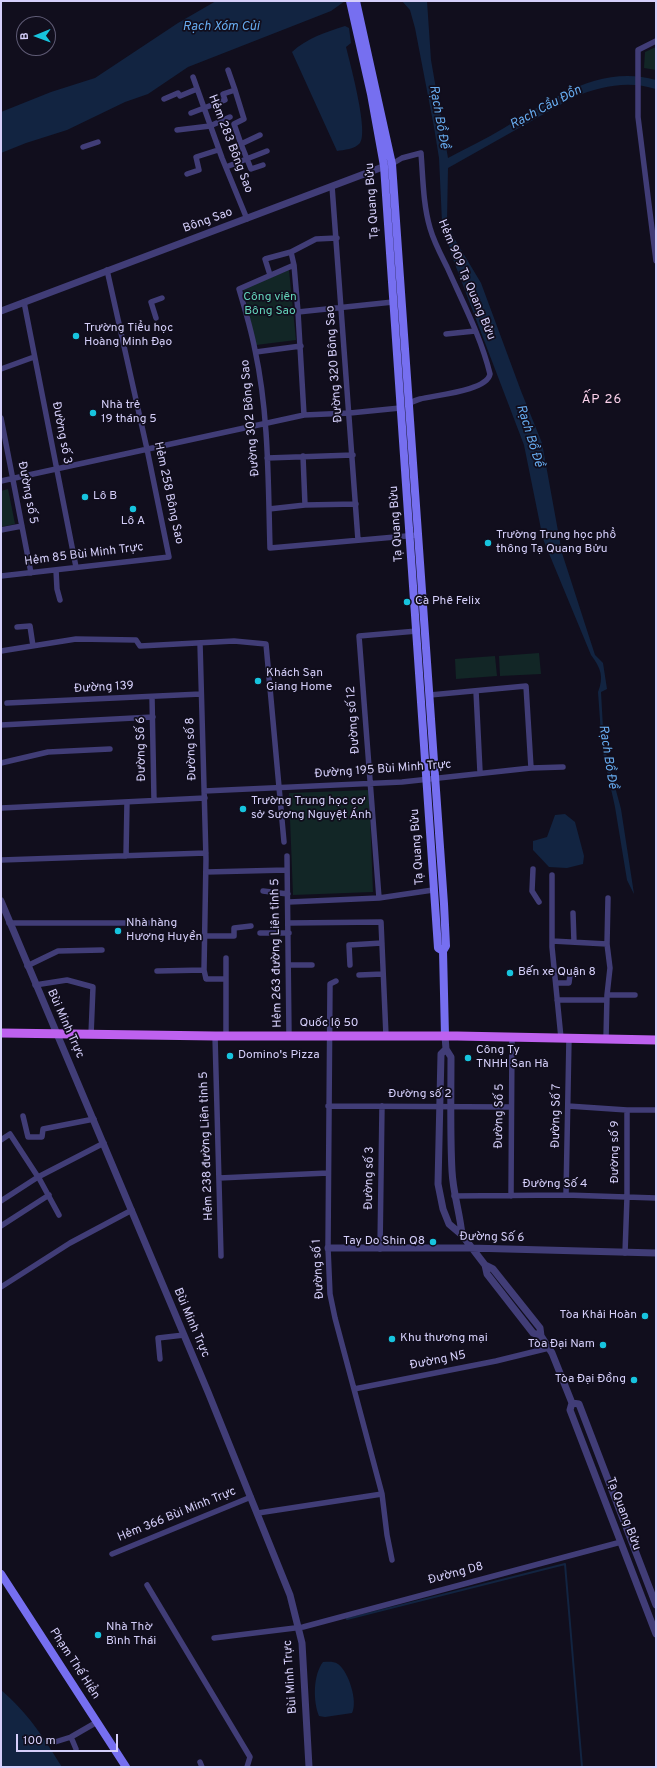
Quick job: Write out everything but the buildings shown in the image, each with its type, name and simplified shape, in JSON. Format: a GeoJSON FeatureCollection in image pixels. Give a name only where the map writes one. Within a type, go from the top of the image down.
{"type":"FeatureCollection","features":[{"type":"Feature","properties":{"kind":"main road"},"geometry":{"type":"LineString","coordinates":[[350,1],[374,93]]}},
{"type":"Feature","properties":{"kind":"main road"},"geometry":{"type":"LineString","coordinates":[[356,1],[374,93]]}},
{"type":"Feature","properties":{"kind":"main road","name":"Tạ Quang Bửu"},"geometry":{"type":"LineString","coordinates":[[374,93],[392,164],[408,404],[417,631],[430,780],[444,904],[446,946],[443,951],[445,1036]]}},
{"type":"Feature","properties":{"kind":"main road","name":"Tạ Quang Bửu"},"geometry":{"type":"LineString","coordinates":[[374,93],[384,166],[400,408],[430,695],[430,780],[433,890],[438,948],[443,951]]}},
{"type":"Feature","properties":{"kind":"main road"},"geometry":{"type":"LineString","coordinates":[[400,408],[408,404]]}},
{"type":"Feature","properties":{"kind":"main road","name":"Quốc lộ 50"},"geometry":{"type":"LineString","coordinates":[[1,1033],[215,1036],[445,1036],[656,1040]]}},
{"type":"Feature","properties":{"kind":"main road","name":"Phạm Thế Hiển"},"geometry":{"type":"LineString","coordinates":[[1,1574],[126,1767]]}},
{"type":"Feature","properties":{"kind":"street"},"geometry":{"type":"LineString","coordinates":[[656,41],[638,50],[638,117],[656,261]]}},
{"type":"Feature","properties":{"kind":"street"},"geometry":{"type":"LineString","coordinates":[[228,70],[244,119],[234,124],[241,144],[251,169],[263,165]]}},
{"type":"Feature","properties":{"kind":"street","name":"Hẻm 283 Bông Sao"},"geometry":{"type":"LineString","coordinates":[[193,76],[218,150],[247,219]]}},
{"type":"Feature","properties":{"kind":"street"},"geometry":{"type":"LineString","coordinates":[[164,99],[178,93],[180,96],[197,89]]}},
{"type":"Feature","properties":{"kind":"street"},"geometry":{"type":"LineString","coordinates":[[191,113],[225,100],[223,94],[234,90]]}},
{"type":"Feature","properties":{"kind":"street"},"geometry":{"type":"LineString","coordinates":[[177,130],[210,126],[230,117]]}},
{"type":"Feature","properties":{"kind":"street"},"geometry":{"type":"LineString","coordinates":[[241,144],[260,135]]}},
{"type":"Feature","properties":{"kind":"street"},"geometry":{"type":"LineString","coordinates":[[83,147],[98,142]]}},
{"type":"Feature","properties":{"kind":"street"},"geometry":{"type":"LineString","coordinates":[[187,174],[200,170],[196,157],[218,150]]}},
{"type":"Feature","properties":{"kind":"street"},"geometry":{"type":"LineString","coordinates":[[226,167],[267,151]]}},
{"type":"Feature","properties":{"kind":"street","name":"Bông Sao"},"geometry":{"type":"LineString","coordinates":[[1,311],[392,164],[402,158],[421,153]]}},
{"type":"Feature","properties":{"kind":"street","name":"Hẻm 909 Tạ Quang Bửu"},"geometry":{"type":"LineString","coordinates":[[408,404],[420,399],[467,390],[486,381],[490,374],[484,349],[475,331],[470,315],[430,230],[421,153]]}},
{"type":"Feature","properties":{"kind":"street","name":"Đường 320 Bông Sao"},"geometry":{"type":"LineString","coordinates":[[332,186],[350,413],[358,540]]}},
{"type":"Feature","properties":{"kind":"street"},"geometry":{"type":"LineString","coordinates":[[294,265],[270,275],[265,259],[291,252],[316,240],[337,238]]}},
{"type":"Feature","properties":{"kind":"street"},"geometry":{"type":"LineString","coordinates":[[291,252],[294,265],[301,346],[304,415]]}},
{"type":"Feature","properties":{"kind":"street","name":"Hẻm 258 Bông Sao"},"geometry":{"type":"LineString","coordinates":[[107,270],[148,449],[169,557]]}},
{"type":"Feature","properties":{"kind":"street","name":"Đường 302 Bông Sao"},"geometry":{"type":"LineString","coordinates":[[270,275],[239,289],[256,352],[265,422],[270,548],[358,540]]}},
{"type":"Feature","properties":{"kind":"street"},"geometry":{"type":"LineString","coordinates":[[156,318],[151,302],[162,298]]}},
{"type":"Feature","properties":{"kind":"street","name":"Đường số 3"},"geometry":{"type":"LineString","coordinates":[[24,302],[76,567]]}},
{"type":"Feature","properties":{"kind":"street"},"geometry":{"type":"LineString","coordinates":[[298,312],[393,302]]}},
{"type":"Feature","properties":{"kind":"street"},"geometry":{"type":"LineString","coordinates":[[446,334],[475,331]]}},
{"type":"Feature","properties":{"kind":"street"},"geometry":{"type":"LineString","coordinates":[[256,352],[301,346]]}},
{"type":"Feature","properties":{"kind":"street"},"geometry":{"type":"LineString","coordinates":[[1,369],[34,357]]}},
{"type":"Feature","properties":{"kind":"street"},"geometry":{"type":"LineString","coordinates":[[1,481],[265,422],[304,415],[350,413],[400,408]]}},
{"type":"Feature","properties":{"kind":"street","name":"Đường số 5"},"geometry":{"type":"LineString","coordinates":[[1,418],[31,573]]}},
{"type":"Feature","properties":{"kind":"street"},"geometry":{"type":"LineString","coordinates":[[267,458],[353,455]]}},
{"type":"Feature","properties":{"kind":"street"},"geometry":{"type":"LineString","coordinates":[[303,456],[305,505]]}},
{"type":"Feature","properties":{"kind":"street"},"geometry":{"type":"LineString","coordinates":[[269,509],[305,505],[356,504]]}},
{"type":"Feature","properties":{"kind":"street"},"geometry":{"type":"LineString","coordinates":[[1,530],[22,526]]}},
{"type":"Feature","properties":{"kind":"street"},"geometry":{"type":"LineString","coordinates":[[358,540],[414,535]]}},
{"type":"Feature","properties":{"kind":"street","name":"Hẻm 85 Bùi Minh Trực"},"geometry":{"type":"LineString","coordinates":[[1,576],[169,557]]}},
{"type":"Feature","properties":{"kind":"street"},"geometry":{"type":"LineString","coordinates":[[56,570],[57,589],[60,600]]}},
{"type":"Feature","properties":{"kind":"street"},"geometry":{"type":"LineString","coordinates":[[17,627],[30,626],[33,646]]}},
{"type":"Feature","properties":{"kind":"street","name":"Đường số 12"},"geometry":{"type":"LineString","coordinates":[[379,898],[359,636],[417,631]]}},
{"type":"Feature","properties":{"kind":"street"},"geometry":{"type":"LineString","coordinates":[[1,651],[76,639],[136,640],[140,646],[234,641],[266,644],[284,842]]}},
{"type":"Feature","properties":{"kind":"street","name":"Đường số 8"},"geometry":{"type":"LineString","coordinates":[[200,643],[206,853],[204,970]]}},
{"type":"Feature","properties":{"kind":"street"},"geometry":{"type":"LineString","coordinates":[[430,695],[476,692],[526,686],[531,768]]}},
{"type":"Feature","properties":{"kind":"street"},"geometry":{"type":"LineString","coordinates":[[476,692],[480,772]]}},
{"type":"Feature","properties":{"kind":"street","name":"Đường 139"},"geometry":{"type":"LineString","coordinates":[[7,703],[201,694]]}},
{"type":"Feature","properties":{"kind":"street","name":"Đường Số 6"},"geometry":{"type":"LineString","coordinates":[[152,697],[154,800]]}},
{"type":"Feature","properties":{"kind":"street"},"geometry":{"type":"LineString","coordinates":[[1,725],[152,717]]}},
{"type":"Feature","properties":{"kind":"street"},"geometry":{"type":"LineString","coordinates":[[1,763],[48,752],[110,749]]}},
{"type":"Feature","properties":{"kind":"street","name":"Đường 195 Bùi Minh Trực"},"geometry":{"type":"LineString","coordinates":[[204,790],[370,784],[430,780],[480,772],[563,767]]}},
{"type":"Feature","properties":{"kind":"street"},"geometry":{"type":"LineString","coordinates":[[1,808],[205,798]]}},
{"type":"Feature","properties":{"kind":"street"},"geometry":{"type":"LineString","coordinates":[[126,856],[128,802]]}},
{"type":"Feature","properties":{"kind":"street"},"geometry":{"type":"LineString","coordinates":[[1,860],[206,853]]}},
{"type":"Feature","properties":{"kind":"street","name":"Hẻm 263 đường Liên tỉnh 5"},"geometry":{"type":"LineString","coordinates":[[287,856],[289,902],[290,1036]]}},
{"type":"Feature","properties":{"kind":"street"},"geometry":{"type":"LineString","coordinates":[[206,872],[287,870]]}},
{"type":"Feature","properties":{"kind":"street"},"geometry":{"type":"LineString","coordinates":[[533,870],[532,891],[539,902]]}},
{"type":"Feature","properties":{"kind":"street","name":"Đường Số 7"},"geometry":{"type":"LineString","coordinates":[[552,875],[552,941],[557,1000],[565,1038],[568,1106],[566,1195]]}},
{"type":"Feature","properties":{"kind":"street"},"geometry":{"type":"LineString","coordinates":[[289,902],[379,898],[433,890]]}},
{"type":"Feature","properties":{"kind":"street"},"geometry":{"type":"LineString","coordinates":[[263,891],[288,894]]}},
{"type":"Feature","properties":{"kind":"street"},"geometry":{"type":"LineString","coordinates":[[606,1039],[607,998],[610,968],[607,944],[608,898]]}},
{"type":"Feature","properties":{"kind":"street","name":"Bùi Minh Trực"},"geometry":{"type":"LineString","coordinates":[[1,901],[35,985],[94,1118],[258,1513],[290,1595],[302,1643],[309,1767]]}},
{"type":"Feature","properties":{"kind":"street"},"geometry":{"type":"LineString","coordinates":[[573,913],[574,942]]}},
{"type":"Feature","properties":{"kind":"street"},"geometry":{"type":"LineString","coordinates":[[289,923],[381,922],[386,1036]]}},
{"type":"Feature","properties":{"kind":"street"},"geometry":{"type":"LineString","coordinates":[[9,923],[169,923]]}},
{"type":"Feature","properties":{"kind":"street"},"geometry":{"type":"LineString","coordinates":[[205,936],[234,936],[234,928],[251,926]]}},
{"type":"Feature","properties":{"kind":"street"},"geometry":{"type":"LineString","coordinates":[[260,933],[289,933]]}},
{"type":"Feature","properties":{"kind":"street"},"geometry":{"type":"LineString","coordinates":[[552,941],[607,944]]}},
{"type":"Feature","properties":{"kind":"street"},"geometry":{"type":"LineString","coordinates":[[350,965],[349,945],[382,944]]}},
{"type":"Feature","properties":{"kind":"street"},"geometry":{"type":"LineString","coordinates":[[28,966],[58,951],[102,950]]}},
{"type":"Feature","properties":{"kind":"street"},"geometry":{"type":"LineString","coordinates":[[226,958],[226,1036]]}},
{"type":"Feature","properties":{"kind":"street"},"geometry":{"type":"LineString","coordinates":[[289,965],[312,965]]}},
{"type":"Feature","properties":{"kind":"street"},"geometry":{"type":"LineString","coordinates":[[157,971],[204,970],[206,979],[226,979]]}},
{"type":"Feature","properties":{"kind":"street"},"geometry":{"type":"LineString","coordinates":[[556,983],[569,982],[570,975],[582,971]]}},
{"type":"Feature","properties":{"kind":"street"},"geometry":{"type":"LineString","coordinates":[[359,975],[383,974]]}},
{"type":"Feature","properties":{"kind":"street"},"geometry":{"type":"LineString","coordinates":[[35,985],[67,980],[93,987],[91,1035]]}},
{"type":"Feature","properties":{"kind":"street","name":"Đường số 1"},"geometry":{"type":"LineString","coordinates":[[336,981],[330,984],[329,1036],[328,1248],[330,1294],[382,1494],[392,1560]]}},
{"type":"Feature","properties":{"kind":"street"},"geometry":{"type":"LineString","coordinates":[[557,1000],[607,998],[635,995]]}},
{"type":"Feature","properties":{"kind":"street","name":"Hẻm 238 đường Liên tỉnh 5"},"geometry":{"type":"LineString","coordinates":[[215,1036],[221,1256]]}},
{"type":"Feature","properties":{"kind":"street","name":"Tạ Quang Bửu"},"geometry":{"type":"LineString","coordinates":[[445,1036],[446,1049],[452,1057],[452,1171],[454,1196],[460,1217],[462,1235]]}},
{"type":"Feature","properties":{"kind":"street","name":"Đường Số 5"},"geometry":{"type":"LineString","coordinates":[[511,1196],[512,1037]]}},
{"type":"Feature","properties":{"kind":"street","name":"Tạ Quang Bửu"},"geometry":{"type":"LineString","coordinates":[[446,1049],[440,1054],[438,1184],[443,1209],[449,1224],[462,1235],[470,1248],[484,1265],[493,1270],[540,1328],[541,1336],[549,1348],[572,1403],[570,1410],[656,1634]]}},
{"type":"Feature","properties":{"kind":"street","name":"Đường số 2"},"geometry":{"type":"LineString","coordinates":[[328,1106],[511,1107]]}},
{"type":"Feature","properties":{"kind":"street","name":"Đường số 3"},"geometry":{"type":"LineString","coordinates":[[380,1249],[382,1106]]}},
{"type":"Feature","properties":{"kind":"street","name":"Đường số 9"},"geometry":{"type":"LineString","coordinates":[[568,1106],[627,1110],[627,1197],[625,1253]]}},
{"type":"Feature","properties":{"kind":"street"},"geometry":{"type":"LineString","coordinates":[[627,1110],[656,1110]]}},
{"type":"Feature","properties":{"kind":"street"},"geometry":{"type":"LineString","coordinates":[[23,1116],[28,1137],[42,1137],[44,1129],[94,1118]]}},
{"type":"Feature","properties":{"kind":"street"},"geometry":{"type":"LineString","coordinates":[[1,1140],[10,1134],[38,1177],[60,1215]]}},
{"type":"Feature","properties":{"kind":"street"},"geometry":{"type":"LineString","coordinates":[[1,1201],[38,1177],[104,1143]]}},
{"type":"Feature","properties":{"kind":"street"},"geometry":{"type":"LineString","coordinates":[[219,1178],[328,1173]]}},
{"type":"Feature","properties":{"kind":"street"},"geometry":{"type":"LineString","coordinates":[[1,1226],[49,1195]]}},
{"type":"Feature","properties":{"kind":"street","name":"Đường Số 4"},"geometry":{"type":"LineString","coordinates":[[454,1196],[566,1195],[656,1198]]}},
{"type":"Feature","properties":{"kind":"street"},"geometry":{"type":"LineString","coordinates":[[2,1284],[70,1243],[132,1210]]}},
{"type":"Feature","properties":{"kind":"street","name":"Đường Số 6"},"geometry":{"type":"LineString","coordinates":[[328,1248],[470,1248],[656,1253]]}},
{"type":"Feature","properties":{"kind":"street"},"geometry":{"type":"LineString","coordinates":[[160,1359],[158,1338],[184,1335]]}},
{"type":"Feature","properties":{"kind":"street","name":"Đường N5"},"geometry":{"type":"LineString","coordinates":[[354,1389],[496,1361],[549,1348]]}},
{"type":"Feature","properties":{"kind":"street","name":"Tạ Quang Bửu"},"geometry":{"type":"LineString","coordinates":[[572,1403],[578,1404],[656,1605]]}},
{"type":"Feature","properties":{"kind":"street"},"geometry":{"type":"LineString","coordinates":[[258,1513],[382,1494]]}},
{"type":"Feature","properties":{"kind":"street","name":"Hẻm 366 Bùi Minh Trực"},"geometry":{"type":"LineString","coordinates":[[112,1554],[251,1497]]}},
{"type":"Feature","properties":{"kind":"street","name":"Đường D8"},"geometry":{"type":"LineString","coordinates":[[214,1638],[298,1628],[621,1542]]}},
{"type":"Feature","properties":{"kind":"street"},"geometry":{"type":"LineString","coordinates":[[633,1575],[643,1571]]}},
{"type":"Feature","properties":{"kind":"street"},"geometry":{"type":"LineString","coordinates":[[147,1585],[250,1757],[247,1767]]}},
{"type":"Feature","properties":{"kind":"street"},"geometry":{"type":"LineString","coordinates":[[55,1742],[71,1737],[97,1722]]}},
{"type":"Feature","properties":{"kind":"street"},"geometry":{"type":"LineString","coordinates":[[71,1737],[76,1749]]}},
{"type":"Feature","properties":{"kind":"green space"},"geometry":{"type":"Polygon","coordinates":[[[656,47],[656,70],[644,68],[645,52],[656,47]]]}},
{"type":"Feature","properties":{"kind":"green space","name":"Công viên Bông Sao"},"geometry":{"type":"Polygon","coordinates":[[[289,270],[296,340],[256,345],[243,289],[289,270]]]}},
{"type":"Feature","properties":{"kind":"green space"},"geometry":{"type":"Polygon","coordinates":[[[8,489],[15,524],[1,527],[1,491],[8,489]]]}},
{"type":"Feature","properties":{"kind":"green space"},"geometry":{"type":"Polygon","coordinates":[[[539,653],[541,674],[500,676],[499,656],[539,653]]]}},
{"type":"Feature","properties":{"kind":"green space"},"geometry":{"type":"Polygon","coordinates":[[[495,656],[497,676],[456,679],[455,659],[495,656]]]}},
{"type":"Feature","properties":{"kind":"green space"},"geometry":{"type":"Polygon","coordinates":[[[369,790],[373,892],[293,895],[289,793],[369,790]]]}},
{"type":"Feature","properties":{"kind":"water","name":"Rạch Xóm Củi"},"geometry":{"type":"Polygon","coordinates":[[[216,1],[345,1],[331,11],[188,67],[148,94],[125,102],[67,130],[26,143],[1,153],[1,112],[51,92],[95,78],[178,23],[216,1]]]}},
{"type":"Feature","properties":{"kind":"water"},"geometry":{"type":"Polygon","coordinates":[[[402,1],[427,1],[431,60],[448,158],[497,132],[558,96],[576,88],[595,81],[615,77],[635,76],[656,80],[656,89],[635,85],[604,87],[574,97],[448,168],[447,221],[454,238],[481,283],[542,443],[562,553],[595,655],[603,663],[607,689],[601,692],[604,746],[621,809],[634,894],[627,880],[615,807],[602,748],[598,692],[601,682],[599,668],[591,655],[543,539],[524,445],[453,259],[442,222],[439,158],[434,127],[415,28],[410,10],[402,1]]]}},
{"type":"Feature","properties":{"kind":"water"},"geometry":{"type":"Polygon","coordinates":[[[345,26],[349,28],[351,43],[346,47],[361,112],[362,136],[360,143],[355,147],[337,151],[292,52],[310,39],[345,26]]]}},
{"type":"Feature","properties":{"kind":"water"},"geometry":{"type":"Polygon","coordinates":[[[565,814],[575,822],[584,856],[583,864],[567,868],[549,867],[533,850],[533,841],[547,837],[555,815],[565,814]]]}},
{"type":"Feature","properties":{"kind":"water"},"geometry":{"type":"Polygon","coordinates":[[[323,1662],[338,1664],[346,1673],[353,1695],[354,1708],[352,1713],[325,1717],[319,1716],[315,1688],[317,1674],[323,1662]]]}},
{"type":"Feature","properties":{"kind":"water"},"geometry":{"type":"Polygon","coordinates":[[[1,1690],[28,1717],[62,1767],[1,1767],[1,1690]]]}},
{"type":"Feature","properties":{"kind":"waterway"},"geometry":{"type":"LineString","coordinates":[[347,1619],[565,1564],[582,1767]]}},
{"type":"Feature","properties":{"kind":"place","name":"Trường Tiểu học Hoàng Minh Đạo"},"geometry":{"type":"Point","coordinates":[76,336]}},
{"type":"Feature","properties":{"kind":"place","name":"Nhà trẻ 19 tháng 5"},"geometry":{"type":"Point","coordinates":[93,413]}},
{"type":"Feature","properties":{"kind":"place","name":"Lô B"},"geometry":{"type":"Point","coordinates":[85,497]}},
{"type":"Feature","properties":{"kind":"place","name":"Lô A"},"geometry":{"type":"Point","coordinates":[133,509]}},
{"type":"Feature","properties":{"kind":"place","name":"Trường Trung học phổ thông Tạ Quang Bửu"},"geometry":{"type":"Point","coordinates":[488,543]}},
{"type":"Feature","properties":{"kind":"place","name":"Cà Phê Felix"},"geometry":{"type":"Point","coordinates":[407,602]}},
{"type":"Feature","properties":{"kind":"place","name":"Khách Sạn Giang Home"},"geometry":{"type":"Point","coordinates":[258,681]}},
{"type":"Feature","properties":{"kind":"place","name":"Trường Trung học cơ sở Sương Nguyệt Ánh"},"geometry":{"type":"Point","coordinates":[243,809]}},
{"type":"Feature","properties":{"kind":"place","name":"Nhà hàng Hương Huyền"},"geometry":{"type":"Point","coordinates":[118,931]}},
{"type":"Feature","properties":{"kind":"place","name":"Bến xe Quận 8"},"geometry":{"type":"Point","coordinates":[510,973]}},
{"type":"Feature","properties":{"kind":"place","name":"Domino's Pizza"},"geometry":{"type":"Point","coordinates":[230,1056]}},
{"type":"Feature","properties":{"kind":"place","name":"Công Ty TNHH San Hà"},"geometry":{"type":"Point","coordinates":[468,1058]}},
{"type":"Feature","properties":{"kind":"place","name":"Tay Do Shin Q8"},"geometry":{"type":"Point","coordinates":[433,1242]}},
{"type":"Feature","properties":{"kind":"place","name":"Tòa Khải Hoàn"},"geometry":{"type":"Point","coordinates":[645,1316]}},
{"type":"Feature","properties":{"kind":"place","name":"Khu thương mại"},"geometry":{"type":"Point","coordinates":[392,1339]}},
{"type":"Feature","properties":{"kind":"place","name":"Tòa Đại Nam"},"geometry":{"type":"Point","coordinates":[603,1345]}},
{"type":"Feature","properties":{"kind":"place","name":"Tòa Đại Đồng"},"geometry":{"type":"Point","coordinates":[634,1380]}},
{"type":"Feature","properties":{"kind":"place","name":"Nhà Thờ Bình Thái"},"geometry":{"type":"Point","coordinates":[98,1635]}},
{"type":"Feature","properties":{"kind":"district","name":"ẤP 26"},"geometry":{"type":"Point","coordinates":[602,400]}},
{"type":"Feature","properties":{"kind":"water label","name":"Rạch Cầu Đồn"},"geometry":{"type":"Point","coordinates":[546,108]}},
{"type":"Feature","properties":{"kind":"water label","name":"Rạch Bồ Đề"},"geometry":{"type":"Point","coordinates":[438,117]}},
{"type":"Feature","properties":{"kind":"water label","name":"Rạch Bồ Đề"},"geometry":{"type":"Point","coordinates":[529,436]}},
{"type":"Feature","properties":{"kind":"water label","name":"Rạch Bồ Đề"},"geometry":{"type":"Point","coordinates":[607,757]}}]}
